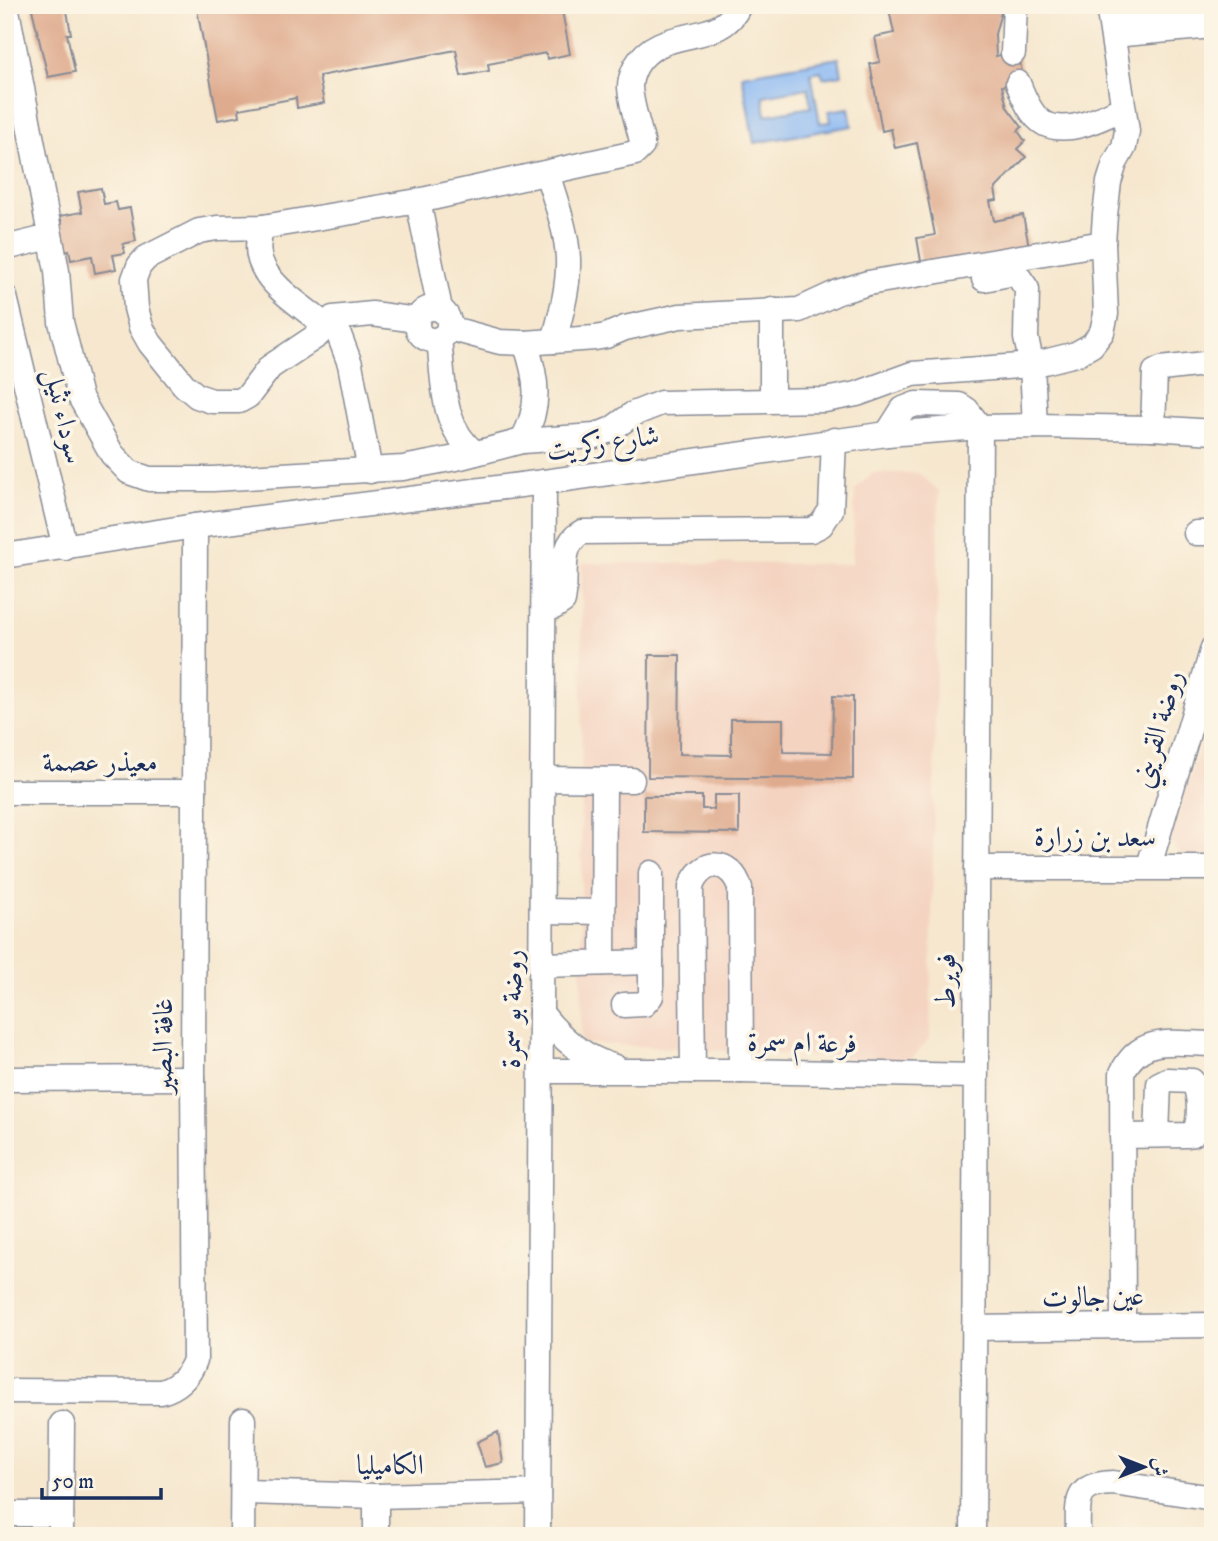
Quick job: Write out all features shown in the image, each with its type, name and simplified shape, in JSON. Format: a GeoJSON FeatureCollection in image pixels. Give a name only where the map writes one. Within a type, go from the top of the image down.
{"type":"FeatureCollection","features":[{"type":"Feature","properties":{"kind":"street"},"geometry":{"type":"LineString","coordinates":[[6,5],[57,271],[61,322],[80,397],[112,454],[129,472],[149,479],[214,479],[403,468],[522,442],[595,436],[612,429],[633,414],[661,403],[825,400],[857,394],[912,374],[1032,365],[1076,354],[1092,345],[1102,332],[1107,314],[1103,243],[1109,182],[1124,147],[1127,131],[1110,18]]}},
{"type":"Feature","properties":{"kind":"street"},"geometry":{"type":"LineString","coordinates":[[739,5],[736,13],[725,24],[709,32],[663,42],[647,51],[639,61],[633,72],[631,87],[642,141],[639,150],[418,201],[263,227],[199,231],[146,258],[139,266],[134,279],[136,308],[141,327],[150,343],[197,396],[212,401],[239,401],[248,396],[270,367],[327,326],[372,314],[417,320],[426,309],[443,325],[500,342],[526,343],[606,336],[625,328],[680,316],[799,310],[838,292],[868,283],[1103,243]]}},
{"type":"Feature","properties":{"kind":"street"},"geometry":{"type":"LineString","coordinates":[[1013,52],[1015,5]]}},
{"type":"Feature","properties":{"kind":"street"},"geometry":{"type":"LineString","coordinates":[[1110,18],[1213,9]]}},
{"type":"Feature","properties":{"kind":"street"},"geometry":{"type":"LineString","coordinates":[[1110,18],[1213,26]]}},
{"type":"Feature","properties":{"kind":"street"},"geometry":{"type":"LineString","coordinates":[[1018,83],[1029,107],[1044,123],[1066,127],[1085,125],[1123,108]]}},
{"type":"Feature","properties":{"kind":"street"},"geometry":{"type":"LineString","coordinates":[[547,173],[564,228],[568,257],[567,290],[554,341]]}},
{"type":"Feature","properties":{"kind":"street"},"geometry":{"type":"LineString","coordinates":[[418,201],[443,325],[449,419],[463,444],[475,453]]}},
{"type":"Feature","properties":{"kind":"street"},"geometry":{"type":"LineString","coordinates":[[263,227],[258,251],[266,275],[327,326],[350,364],[370,471]]}},
{"type":"Feature","properties":{"kind":"street"},"geometry":{"type":"LineString","coordinates":[[5,248],[50,237]]}},
{"type":"Feature","properties":{"kind":"street"},"geometry":{"type":"LineString","coordinates":[[972,282],[1009,274],[1018,276],[1025,283],[1026,338],[1032,365],[1035,426]]}},
{"type":"Feature","properties":{"kind":"street","name":"سوداء نثيل"},"geometry":{"type":"LineString","coordinates":[[5,297],[65,548]]}},
{"type":"Feature","properties":{"kind":"street"},"geometry":{"type":"LineString","coordinates":[[772,310],[772,400]]}},
{"type":"Feature","properties":{"kind":"street"},"geometry":{"type":"LineString","coordinates":[[522,442],[536,396],[535,370],[526,343]]}},
{"type":"Feature","properties":{"kind":"street"},"geometry":{"type":"LineString","coordinates":[[1153,429],[1155,372],[1213,363]]}},
{"type":"Feature","properties":{"kind":"street","name":"شارع زكريت"},"geometry":{"type":"LineString","coordinates":[[5,556],[195,526],[544,482],[887,433],[1035,426],[1213,432]]}},
{"type":"Feature","properties":{"kind":"street","name":"فويرط"},"geometry":{"type":"LineString","coordinates":[[973,1536],[980,427]]}},
{"type":"Feature","properties":{"kind":"street"},"geometry":{"type":"LineString","coordinates":[[544,608],[554,607],[563,601],[566,552],[572,539],[582,532],[816,528],[825,521],[831,510],[834,440]]}},
{"type":"Feature","properties":{"kind":"street","name":"روضة بو سمرة"},"geometry":{"type":"LineString","coordinates":[[538,1536],[544,482]]}},
{"type":"Feature","properties":{"kind":"street","name":"غافة البصير"},"geometry":{"type":"LineString","coordinates":[[5,1391],[161,1392],[179,1384],[191,1369],[195,1350],[192,1078],[195,526]]}},
{"type":"Feature","properties":{"kind":"street","name":"روضة القريني"},"geometry":{"type":"LineString","coordinates":[[1149,866],[1213,648]]}},
{"type":"Feature","properties":{"kind":"street"},"geometry":{"type":"LineString","coordinates":[[544,779],[632,780]]}},
{"type":"Feature","properties":{"kind":"street"},"geometry":{"type":"LineString","coordinates":[[603,963],[604,780]]}},
{"type":"Feature","properties":{"kind":"street","name":"معيذر عصمة"},"geometry":{"type":"LineString","coordinates":[[5,792],[194,792]]}},
{"type":"Feature","properties":{"kind":"street"},"geometry":{"type":"LineString","coordinates":[[693,1071],[691,887],[694,877],[701,870],[721,866],[731,870],[740,888],[741,1071]]}},
{"type":"Feature","properties":{"kind":"street","name":"سعد بن زرارة"},"geometry":{"type":"LineString","coordinates":[[977,868],[1213,867]]}},
{"type":"Feature","properties":{"kind":"street"},"geometry":{"type":"LineString","coordinates":[[624,1005],[645,1004],[649,1000],[651,873]]}},
{"type":"Feature","properties":{"kind":"street"},"geometry":{"type":"LineString","coordinates":[[543,911],[603,912]]}},
{"type":"Feature","properties":{"kind":"street"},"geometry":{"type":"LineString","coordinates":[[542,965],[650,962]]}},
{"type":"Feature","properties":{"kind":"street","name":"فرعة ام سمرة"},"geometry":{"type":"LineString","coordinates":[[541,1013],[557,1034],[579,1051],[603,1064],[629,1072]]}},
{"type":"Feature","properties":{"kind":"street"},"geometry":{"type":"LineString","coordinates":[[1123,1326],[1122,1073],[1128,1060],[1138,1050],[1152,1044],[1213,1044]]}},
{"type":"Feature","properties":{"kind":"street","name":"فرعة ام سمرة"},"geometry":{"type":"LineString","coordinates":[[541,1071],[741,1071],[975,1076]]}},
{"type":"Feature","properties":{"kind":"street"},"geometry":{"type":"LineString","coordinates":[[5,1079],[192,1078]]}},
{"type":"Feature","properties":{"kind":"street"},"geometry":{"type":"LineString","coordinates":[[1122,1136],[1157,1135]]}},
{"type":"Feature","properties":{"kind":"street","name":"عين جالوت"},"geometry":{"type":"LineString","coordinates":[[974,1328],[1213,1325]]}},
{"type":"Feature","properties":{"kind":"street"},"geometry":{"type":"LineString","coordinates":[[242,1536],[243,1420]]}},
{"type":"Feature","properties":{"kind":"street"},"geometry":{"type":"LineString","coordinates":[[5,1514],[61,1525],[62,1424]]}},
{"type":"Feature","properties":{"kind":"street"},"geometry":{"type":"LineString","coordinates":[[1078,1536],[1078,1499],[1085,1489],[1098,1483],[1213,1498]]}},
{"type":"Feature","properties":{"kind":"street","name":"الكاميليا"},"geometry":{"type":"LineString","coordinates":[[243,1492],[376,1496],[538,1492]]}},
{"type":"Feature","properties":{"kind":"street"},"geometry":{"type":"LineString","coordinates":[[376,1496],[376,1536]]}},
{"type":"Feature","properties":{"kind":"shaded area"},"geometry":{"type":"Polygon","coordinates":[[[873,473],[918,473],[939,491],[930,1038],[910,1061],[581,1043],[582,563],[852,564],[855,490],[873,473]]]}},
{"type":"Feature","properties":{"kind":"shaded area"},"geometry":{"type":"Polygon","coordinates":[[[1213,703],[1213,855],[1182,856],[1170,841],[1213,703]]]}},
{"type":"Feature","properties":{"kind":"water"},"geometry":{"type":"Polygon","coordinates":[[[839,58],[842,75],[823,78],[821,71],[811,73],[820,123],[831,122],[829,111],[849,108],[852,126],[754,143],[742,75],[839,58]],[[808,88],[763,96],[766,115],[811,107],[808,88]]]}},
{"type":"Feature","properties":{"kind":"building"},"geometry":{"type":"Polygon","coordinates":[[[31,5],[66,5],[71,34],[67,34],[75,72],[48,77],[31,5]]]}},
{"type":"Feature","properties":{"kind":"building"},"geometry":{"type":"Polygon","coordinates":[[[218,5],[561,5],[570,54],[547,59],[546,53],[488,64],[489,71],[461,76],[456,50],[319,76],[324,103],[297,108],[296,98],[239,109],[240,116],[218,120],[197,9],[218,5]]]}},
{"type":"Feature","properties":{"kind":"building"},"geometry":{"type":"Polygon","coordinates":[[[888,5],[996,5],[995,9],[1001,12],[995,34],[996,56],[1018,52],[1024,82],[1002,86],[1007,107],[1022,127],[1018,131],[1025,141],[1017,149],[1026,157],[995,189],[997,200],[990,201],[994,221],[1023,215],[1030,252],[923,273],[917,238],[935,235],[917,143],[895,148],[891,129],[882,131],[870,64],[880,62],[875,37],[894,33],[888,5]]]}},
{"type":"Feature","properties":{"kind":"building"},"geometry":{"type":"Polygon","coordinates":[[[101,188],[104,204],[116,202],[118,210],[130,208],[136,241],[123,244],[125,253],[113,255],[116,269],[95,273],[92,256],[71,260],[69,250],[61,252],[56,224],[62,223],[60,216],[82,212],[78,192],[101,188]]]}},
{"type":"Feature","properties":{"kind":"building"},"geometry":{"type":"Polygon","coordinates":[[[649,655],[680,655],[679,754],[731,755],[731,719],[783,719],[783,752],[832,753],[833,696],[853,697],[853,779],[648,777],[649,655]]]}},
{"type":"Feature","properties":{"kind":"building"},"geometry":{"type":"Polygon","coordinates":[[[714,795],[739,795],[739,833],[644,832],[644,796],[702,796],[702,809],[714,809],[714,795]]]}},
{"type":"Feature","properties":{"kind":"building"},"geometry":{"type":"Polygon","coordinates":[[[498,1432],[503,1463],[485,1467],[477,1442],[498,1432]]]}}]}
